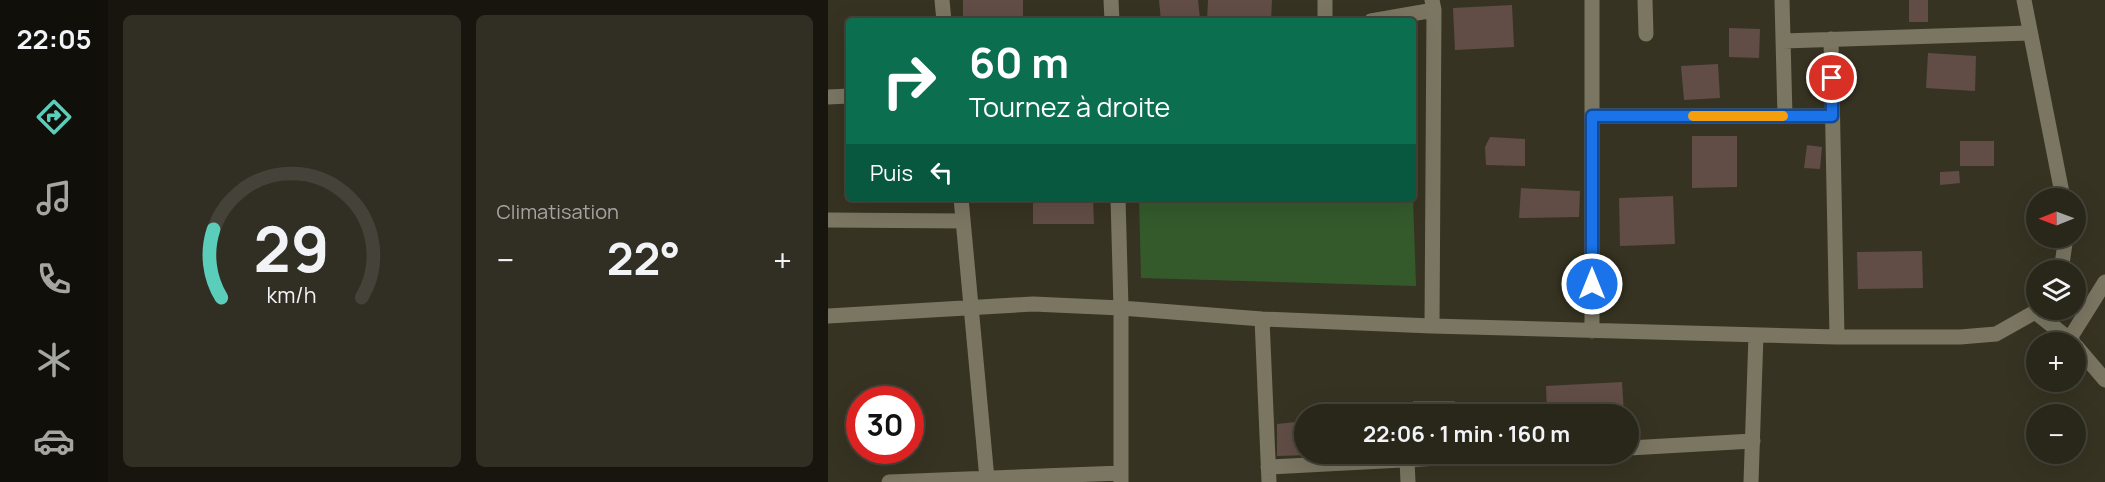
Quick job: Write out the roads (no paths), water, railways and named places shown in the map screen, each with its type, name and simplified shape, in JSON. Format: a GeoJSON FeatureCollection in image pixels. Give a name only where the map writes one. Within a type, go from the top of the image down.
{"type":"FeatureCollection","features":[{"type":"Feature","properties":{"kind":"street"},"geometry":{"type":"LineString","coordinates":[[942,0],[944,18]]}},
{"type":"Feature","properties":{"kind":"street"},"geometry":{"type":"LineString","coordinates":[[1111,0],[1112,18]]}},
{"type":"Feature","properties":{"kind":"street"},"geometry":{"type":"LineString","coordinates":[[1325,0],[1325,18]]}},
{"type":"Feature","properties":{"kind":"street"},"geometry":{"type":"LineString","coordinates":[[1592,0],[1592,331]]}},
{"type":"Feature","properties":{"kind":"street"},"geometry":{"type":"LineString","coordinates":[[1645,0],[1646,34]]}},
{"type":"Feature","properties":{"kind":"street"},"geometry":{"type":"LineString","coordinates":[[1782,0],[1785,116]]}},
{"type":"Feature","properties":{"kind":"street"},"geometry":{"type":"LineString","coordinates":[[2024,0],[2061,188]]}},
{"type":"Feature","properties":{"kind":"street"},"geometry":{"type":"LineString","coordinates":[[1383,18],[1433,5],[1432,326]]}},
{"type":"Feature","properties":{"kind":"street"},"geometry":{"type":"LineString","coordinates":[[1783,40],[2029,33]]}},
{"type":"Feature","properties":{"kind":"street"},"geometry":{"type":"LineString","coordinates":[[1831,39],[1837,337]]}},
{"type":"Feature","properties":{"kind":"street"},"geometry":{"type":"LineString","coordinates":[[828,97],[846,96]]}},
{"type":"Feature","properties":{"kind":"street"},"geometry":{"type":"LineString","coordinates":[[1592,116],[1832,116]]}},
{"type":"Feature","properties":{"kind":"street"},"geometry":{"type":"LineString","coordinates":[[961,201],[987,478]]}},
{"type":"Feature","properties":{"kind":"street"},"geometry":{"type":"LineString","coordinates":[[889,482],[987,478],[1121,478],[1118,201]]}},
{"type":"Feature","properties":{"kind":"street"},"geometry":{"type":"LineString","coordinates":[[828,220],[963,221]]}},
{"type":"Feature","properties":{"kind":"street"},"geometry":{"type":"LineString","coordinates":[[2078,332],[2105,282]]}},
{"type":"Feature","properties":{"kind":"street"},"geometry":{"type":"LineString","coordinates":[[828,316],[1033,304],[1262,319],[1432,326],[1837,337],[1960,337],[1996,334],[2026,316]]}},
{"type":"Feature","properties":{"kind":"street"},"geometry":{"type":"LineString","coordinates":[[1262,319],[1269,474],[1368,464]]}},
{"type":"Feature","properties":{"kind":"street"},"geometry":{"type":"LineString","coordinates":[[2048,320],[2061,332]]}},
{"type":"Feature","properties":{"kind":"street"},"geometry":{"type":"LineString","coordinates":[[1751,482],[1756,335]]}},
{"type":"Feature","properties":{"kind":"street"},"geometry":{"type":"LineString","coordinates":[[2086,357],[2105,380]]}},
{"type":"Feature","properties":{"kind":"street"},"geometry":{"type":"LineString","coordinates":[[1639,447],[1753,441]]}},
{"type":"Feature","properties":{"kind":"street"},"geometry":{"type":"LineString","coordinates":[[1407,464],[1408,482]]}}]}
